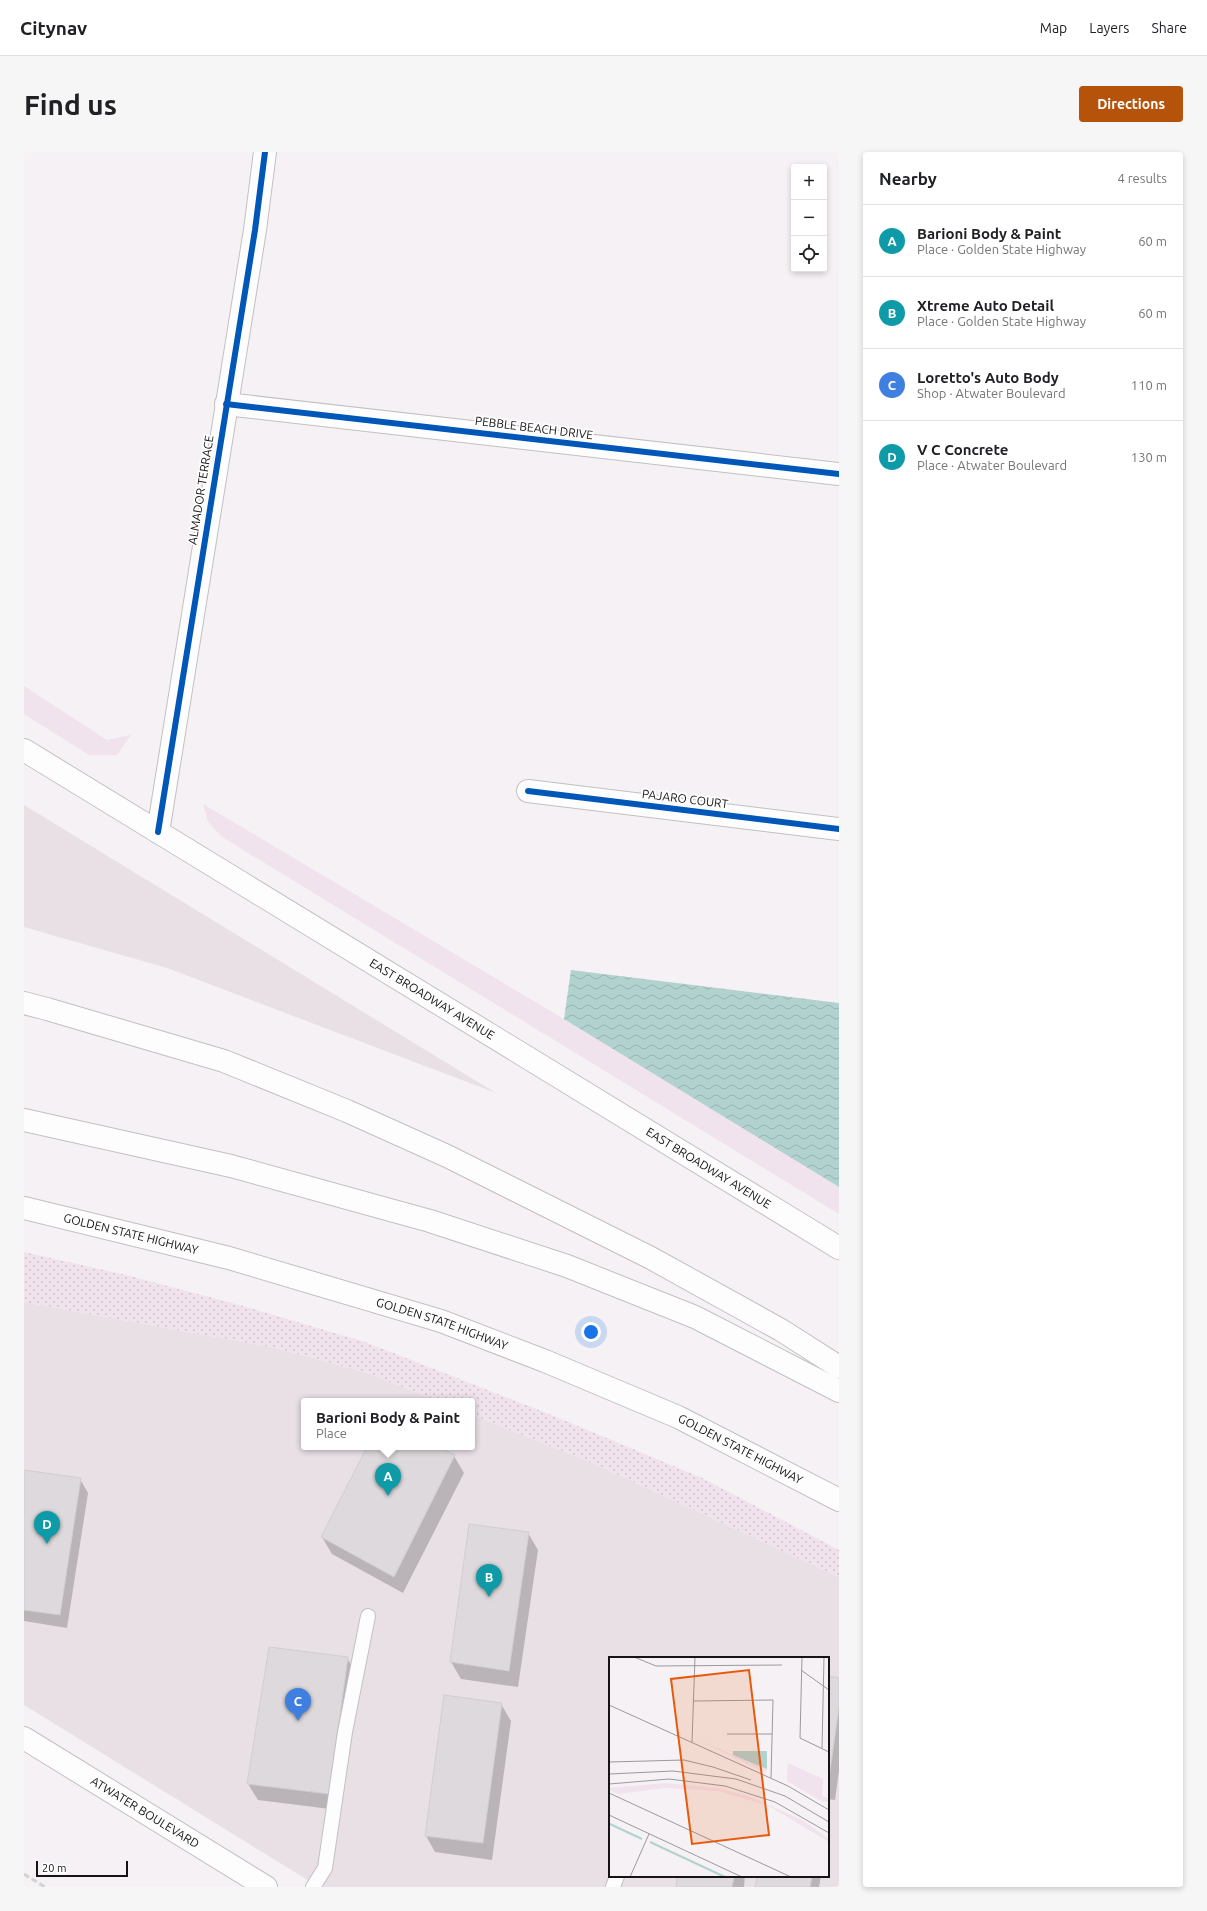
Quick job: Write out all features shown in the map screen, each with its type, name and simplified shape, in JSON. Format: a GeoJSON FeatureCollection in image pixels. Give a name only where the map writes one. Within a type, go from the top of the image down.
{"type":"FeatureCollection","features":[{"type":"Feature","properties":{"kind":"main road","name":"ALMADOR TERRACE"},"geometry":{"type":"LineString","coordinates":[[158,832],[255,230],[265,152]]}},
{"type":"Feature","properties":{"kind":"main road","name":"PEBBLE BEACH DRIVE"},"geometry":{"type":"LineString","coordinates":[[226,404],[839,474]]}},
{"type":"Feature","properties":{"kind":"main road","name":"EAST BROADWAY AVENUE"},"geometry":{"type":"LineString","coordinates":[[24,750],[839,1248]]}},
{"type":"Feature","properties":{"kind":"main road","name":"PAJARO COURT"},"geometry":{"type":"LineString","coordinates":[[528,791],[839,829]]}},
{"type":"Feature","properties":{"kind":"main road"},"geometry":{"type":"LineString","coordinates":[[24,1003],[224,1061],[397,1133],[447,1156],[651,1258],[781,1330],[839,1368]]}},
{"type":"Feature","properties":{"kind":"main road"},"geometry":{"type":"LineString","coordinates":[[24,1120],[231,1166],[430,1222],[567,1266],[695,1317],[839,1391]]}},
{"type":"Feature","properties":{"kind":"main road","name":"GOLDEN STATE HIGHWAY"},"geometry":{"type":"LineString","coordinates":[[24,1208],[229,1258],[441,1321],[545,1361],[678,1417],[839,1500]]}},
{"type":"Feature","properties":{"kind":"main road","name":"ATWATER BOULEVARD"},"geometry":{"type":"LineString","coordinates":[[24,1738],[266,1887]]}},
{"type":"Feature","properties":{"kind":"lane"},"geometry":{"type":"LineString","coordinates":[[313,1887],[325,1868],[345,1732],[368,1616]]}},
{"type":"Feature","properties":{"kind":"lane"},"geometry":{"type":"LineString","coordinates":[[613,1887],[617,1877]]}},
{"type":"Feature","properties":{"kind":"shaded area"},"geometry":{"type":"Polygon","coordinates":[[[24,686],[107,740],[131,735],[117,755],[89,755],[24,714],[24,686]]]}},
{"type":"Feature","properties":{"kind":"shaded area"},"geometry":{"type":"Polygon","coordinates":[[[203,804],[564,1019],[839,1187],[839,1214],[222,837],[208,822],[203,804]]]}},
{"type":"Feature","properties":{"kind":"shaded area"},"geometry":{"type":"Polygon","coordinates":[[[24,805],[496,1093],[167,968],[24,927],[24,805]]]}},
{"type":"Feature","properties":{"kind":"shaded area"},"geometry":{"type":"Polygon","coordinates":[[[24,1252],[126,1275],[243,1306],[365,1342],[554,1416],[702,1478],[839,1550],[839,1577],[593,1463],[475,1416],[475,1398],[430,1398],[368,1373],[276,1348],[24,1302],[24,1252]]]}},
{"type":"Feature","properties":{"kind":"shaded area"},"geometry":{"type":"Polygon","coordinates":[[[24,1302],[276,1348],[368,1373],[430,1398],[301,1398],[301,1450],[475,1450],[475,1416],[593,1463],[839,1577],[839,1887],[319,1887],[24,1705],[24,1302]]]}},
{"type":"Feature","properties":{"kind":"water"},"geometry":{"type":"Polygon","coordinates":[[[571,970],[839,1003],[839,1187],[564,1019],[571,970]]]}},
{"type":"Feature","properties":{"kind":"building"},"geometry":{"type":"Polygon","coordinates":[[[365,1450],[445,1450],[455,1455],[394,1577],[321,1537],[365,1450]]]}},
{"type":"Feature","properties":{"kind":"building"},"geometry":{"type":"Polygon","coordinates":[[[24,1470],[81,1478],[60,1615],[24,1610],[24,1470]]]}},
{"type":"Feature","properties":{"kind":"building"},"geometry":{"type":"Polygon","coordinates":[[[469,1524],[529,1532],[509,1671],[450,1662],[469,1524]]]}},
{"type":"Feature","properties":{"kind":"building"},"geometry":{"type":"Polygon","coordinates":[[[269,1647],[348,1657],[329,1794],[247,1784],[269,1647]]]}},
{"type":"Feature","properties":{"kind":"building"},"geometry":{"type":"Polygon","coordinates":[[[829,1676],[839,1678],[839,1707],[829,1778],[829,1676]]]}},
{"type":"Feature","properties":{"kind":"building"},"geometry":{"type":"Polygon","coordinates":[[[444,1695],[502,1703],[483,1843],[425,1836],[444,1695]]]}},
{"type":"Feature","properties":{"kind":"building"},"geometry":{"type":"Polygon","coordinates":[[[677,1877],[734,1877],[732,1887],[676,1887],[677,1877]]]}},
{"type":"Feature","properties":{"kind":"building"},"geometry":{"type":"Polygon","coordinates":[[[757,1877],[812,1877],[810,1887],[755,1887],[757,1877]]]}},
{"type":"Feature","properties":{"kind":"railway"},"geometry":{"type":"LineString","coordinates":[[24,1874],[45,1887]]}},
{"type":"Feature","properties":{"kind":"cycle path"},"geometry":{"type":"LineString","coordinates":[[158,832],[255,230],[265,152]]}},
{"type":"Feature","properties":{"kind":"cycle path"},"geometry":{"type":"LineString","coordinates":[[226,404],[839,474]]}},
{"type":"Feature","properties":{"kind":"cycle path"},"geometry":{"type":"LineString","coordinates":[[528,791],[839,829]]}},
{"type":"Feature","properties":{"kind":"place","name":"Barioni Body & Paint"},"geometry":{"type":"Point","coordinates":[388,1496]}},
{"type":"Feature","properties":{"kind":"place","name":"V C Concrete"},"geometry":{"type":"Point","coordinates":[47,1544]}},
{"type":"Feature","properties":{"kind":"place","name":"Xtreme Auto Detail"},"geometry":{"type":"Point","coordinates":[489,1597]}},
{"type":"Feature","properties":{"kind":"place","name":"Loretto's Auto Body"},"geometry":{"type":"Point","coordinates":[298,1721]}}]}
